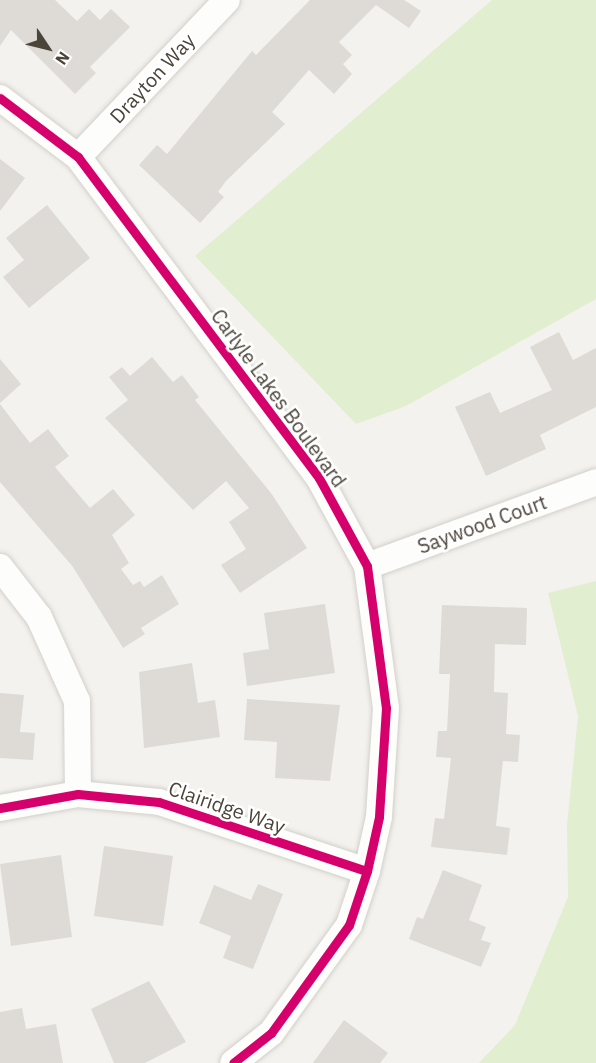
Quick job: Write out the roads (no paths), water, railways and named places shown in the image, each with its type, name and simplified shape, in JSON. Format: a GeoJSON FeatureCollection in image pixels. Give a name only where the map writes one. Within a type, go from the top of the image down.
{"type":"FeatureCollection","features":[{"type":"Feature","properties":{"kind":"street","name":"Drayton Way"},"geometry":{"type":"LineString","coordinates":[[78,157],[227,0]]}},
{"type":"Feature","properties":{"kind":"street","name":"Carlyle Lakes Boulevard"},"geometry":{"type":"LineString","coordinates":[[0,98],[78,157],[320,478],[367,566],[386,708],[379,817],[367,871],[349,925],[271,1033],[233,1063]]}},
{"type":"Feature","properties":{"kind":"street","name":"Saywood Court"},"geometry":{"type":"LineString","coordinates":[[367,566],[596,482]]}},
{"type":"Feature","properties":{"kind":"street"},"geometry":{"type":"LineString","coordinates":[[0,567],[39,617],[77,701],[78,794]]}},
{"type":"Feature","properties":{"kind":"street","name":"Clairidge Way"},"geometry":{"type":"LineString","coordinates":[[0,808],[78,794],[159,802],[367,871]]}}]}
